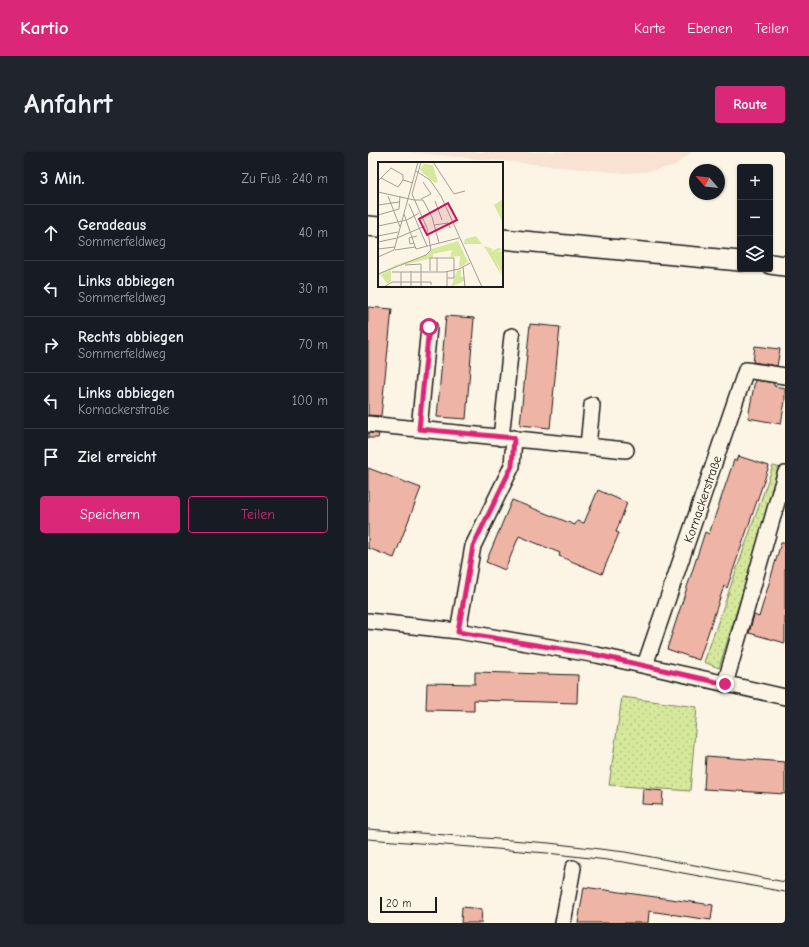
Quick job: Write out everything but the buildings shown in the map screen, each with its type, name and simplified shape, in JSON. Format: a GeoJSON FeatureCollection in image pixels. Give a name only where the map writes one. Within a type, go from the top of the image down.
{"type":"FeatureCollection","features":[{"type":"Feature","properties":{"kind":"street"},"geometry":{"type":"LineString","coordinates":[[368,226],[378,227]]}},
{"type":"Feature","properties":{"kind":"street"},"geometry":{"type":"LineString","coordinates":[[503,238],[737,262]]}},
{"type":"Feature","properties":{"kind":"street"},"geometry":{"type":"LineString","coordinates":[[773,264],[785,266]]}},
{"type":"Feature","properties":{"kind":"street"},"geometry":{"type":"LineString","coordinates":[[419,429],[429,327]]}},
{"type":"Feature","properties":{"kind":"street"},"geometry":{"type":"LineString","coordinates":[[458,632],[473,546],[512,466],[507,438],[512,336]]}},
{"type":"Feature","properties":{"kind":"street","name":"Kornackerstraße"},"geometry":{"type":"LineString","coordinates":[[645,665],[746,370],[785,376]]}},
{"type":"Feature","properties":{"kind":"street"},"geometry":{"type":"LineString","coordinates":[[588,446],[592,405]]}},
{"type":"Feature","properties":{"kind":"street"},"geometry":{"type":"LineString","coordinates":[[368,424],[626,450]]}},
{"type":"Feature","properties":{"kind":"street"},"geometry":{"type":"LineString","coordinates":[[725,684],[785,474]]}},
{"type":"Feature","properties":{"kind":"street"},"geometry":{"type":"LineString","coordinates":[[368,621],[458,632],[597,655],[785,697]]}},
{"type":"Feature","properties":{"kind":"street"},"geometry":{"type":"LineString","coordinates":[[563,923],[573,868]]}},
{"type":"Feature","properties":{"kind":"shaded area"},"geometry":{"type":"Polygon","coordinates":[[[407,152],[692,152],[674,166],[646,172],[623,173],[407,152]]]}},
{"type":"Feature","properties":{"kind":"green space"},"geometry":{"type":"Polygon","coordinates":[[[773,466],[781,468],[719,668],[704,662],[773,466]]]}},
{"type":"Feature","properties":{"kind":"green space"},"geometry":{"type":"Polygon","coordinates":[[[622,697],[697,707],[690,791],[609,785],[622,697]]]}},
{"type":"Feature","properties":{"kind":"tram line"},"geometry":{"type":"LineString","coordinates":[[368,829],[549,843],[625,852],[785,882]]}},
{"type":"Feature","properties":{"kind":"tram line"},"geometry":{"type":"LineString","coordinates":[[368,839],[547,853],[624,862],[785,892]]}},
{"type":"Feature","properties":{"kind":"route"},"geometry":{"type":"LineString","coordinates":[[429,327],[419,429],[501,438],[514,438],[512,466],[473,546],[458,632],[597,655],[725,684]]}}]}
